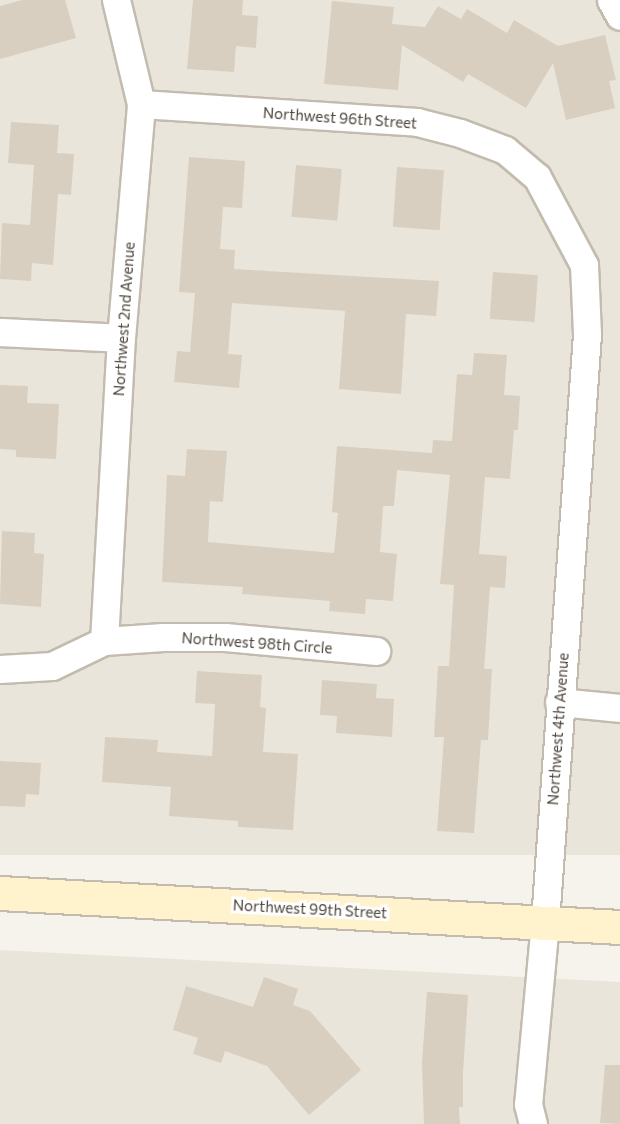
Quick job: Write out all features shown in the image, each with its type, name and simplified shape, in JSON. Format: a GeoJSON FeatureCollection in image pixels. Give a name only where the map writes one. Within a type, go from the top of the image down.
{"type":"FeatureCollection","features":[{"type":"Feature","properties":{"kind":"main road","name":"Northwest 99th Street"},"geometry":{"type":"LineString","coordinates":[[0,893],[620,927]]}},
{"type":"Feature","properties":{"kind":"street","name":"Northwest 2nd Avenue"},"geometry":{"type":"LineString","coordinates":[[104,641],[122,338],[141,104],[116,0]]}},
{"type":"Feature","properties":{"kind":"street"},"geometry":{"type":"LineString","coordinates":[[611,0],[620,16]]}},
{"type":"Feature","properties":{"kind":"street","name":"Northwest 96th Street"},"geometry":{"type":"LineString","coordinates":[[141,104],[417,122],[460,133],[504,150],[537,177],[584,265],[587,334]]}},
{"type":"Feature","properties":{"kind":"street"},"geometry":{"type":"LineString","coordinates":[[0,332],[122,338]]}},
{"type":"Feature","properties":{"kind":"street","name":"Northwest 4th Avenue"},"geometry":{"type":"LineString","coordinates":[[533,1124],[528,1104],[545,922],[587,334]]}},
{"type":"Feature","properties":{"kind":"street","name":"Northwest 98th Circle"},"geometry":{"type":"LineString","coordinates":[[0,669],[52,666],[104,641],[163,637],[225,637],[376,651]]}},
{"type":"Feature","properties":{"kind":"street"},"geometry":{"type":"LineString","coordinates":[[559,702],[620,708]]}},
{"type":"Feature","properties":{"kind":"shaded area"},"geometry":{"type":"Polygon","coordinates":[[[0,0],[620,0],[620,855],[0,855],[0,0]]]}},
{"type":"Feature","properties":{"kind":"shaded area"},"geometry":{"type":"Polygon","coordinates":[[[0,950],[620,982],[620,1124],[0,1124],[0,950]]]}},
{"type":"Feature","properties":{"kind":"building"},"geometry":{"type":"Polygon","coordinates":[[[22,0],[65,0],[76,38],[0,59],[0,6],[22,0]]]}},
{"type":"Feature","properties":{"kind":"building"},"geometry":{"type":"Polygon","coordinates":[[[193,0],[243,0],[242,15],[258,16],[256,48],[236,46],[234,72],[187,69],[193,0]]]}},
{"type":"Feature","properties":{"kind":"building"},"geometry":{"type":"Polygon","coordinates":[[[332,1],[394,7],[392,24],[425,27],[438,6],[461,19],[467,9],[507,33],[514,20],[558,46],[605,35],[616,80],[609,81],[615,108],[566,120],[553,63],[526,108],[468,74],[463,82],[402,45],[398,90],[324,84],[332,1]]]}},
{"type":"Feature","properties":{"kind":"building"},"geometry":{"type":"Polygon","coordinates":[[[11,122],[59,125],[57,153],[74,154],[71,195],[58,194],[53,265],[32,263],[31,281],[0,279],[2,223],[30,225],[34,165],[8,163],[11,122]]]}},
{"type":"Feature","properties":{"kind":"building"},"geometry":{"type":"Polygon","coordinates":[[[189,157],[245,161],[242,208],[223,207],[220,249],[235,250],[234,269],[439,281],[436,316],[406,314],[401,394],[339,389],[345,311],[232,303],[228,354],[242,355],[239,388],[174,382],[177,351],[190,352],[195,293],[179,292],[189,157]]]}},
{"type":"Feature","properties":{"kind":"building"},"geometry":{"type":"Polygon","coordinates":[[[296,165],[342,169],[337,221],[291,217],[296,165]]]}},
{"type":"Feature","properties":{"kind":"building"},"geometry":{"type":"Polygon","coordinates":[[[397,167],[444,170],[440,230],[393,227],[397,167]]]}},
{"type":"Feature","properties":{"kind":"building"},"geometry":{"type":"Polygon","coordinates":[[[493,272],[538,275],[535,322],[490,319],[493,272]]]}},
{"type":"Feature","properties":{"kind":"building"},"geometry":{"type":"Polygon","coordinates":[[[474,353],[507,355],[504,395],[520,396],[518,430],[514,430],[510,479],[485,477],[479,554],[507,556],[505,588],[490,587],[484,669],[492,669],[488,740],[481,740],[474,833],[437,831],[444,737],[434,737],[438,666],[449,666],[454,585],[440,584],[450,475],[397,470],[394,506],[383,506],[380,552],[397,554],[393,601],[366,599],[365,614],[329,611],[330,601],[242,594],[243,587],[162,582],[167,475],[185,476],[187,449],[227,451],[223,502],[210,501],[208,542],[334,553],[338,513],[332,512],[337,446],[432,453],[433,440],[452,441],[457,374],[472,375],[474,353]]]}},
{"type":"Feature","properties":{"kind":"building"},"geometry":{"type":"Polygon","coordinates":[[[0,385],[28,386],[27,403],[59,404],[56,459],[16,457],[16,450],[0,449],[0,385]]]}},
{"type":"Feature","properties":{"kind":"building"},"geometry":{"type":"Polygon","coordinates":[[[2,531],[35,533],[34,553],[44,554],[41,607],[0,604],[2,531]]]}},
{"type":"Feature","properties":{"kind":"building"},"geometry":{"type":"Polygon","coordinates":[[[197,671],[262,675],[260,707],[266,708],[263,752],[298,754],[293,830],[238,827],[238,821],[169,816],[171,787],[102,782],[105,737],[158,740],[157,752],[212,756],[215,704],[195,703],[197,671]]]}},
{"type":"Feature","properties":{"kind":"building"},"geometry":{"type":"Polygon","coordinates":[[[322,680],[377,684],[376,698],[394,699],[392,737],[336,733],[337,716],[320,715],[322,680]]]}},
{"type":"Feature","properties":{"kind":"building"},"geometry":{"type":"Polygon","coordinates":[[[0,761],[41,763],[39,795],[26,794],[25,807],[0,806],[0,761]]]}},
{"type":"Feature","properties":{"kind":"building"},"geometry":{"type":"Polygon","coordinates":[[[264,977],[298,989],[293,1005],[310,1011],[361,1070],[309,1115],[267,1066],[225,1051],[221,1063],[193,1054],[198,1038],[173,1030],[186,986],[253,1007],[264,977]]]}},
{"type":"Feature","properties":{"kind":"building"},"geometry":{"type":"Polygon","coordinates":[[[427,992],[468,995],[463,1107],[459,1107],[460,1124],[424,1124],[422,1063],[427,992]]]}},
{"type":"Feature","properties":{"kind":"building"},"geometry":{"type":"Polygon","coordinates":[[[605,1065],[620,1065],[620,1124],[600,1123],[605,1065]]]}}]}
